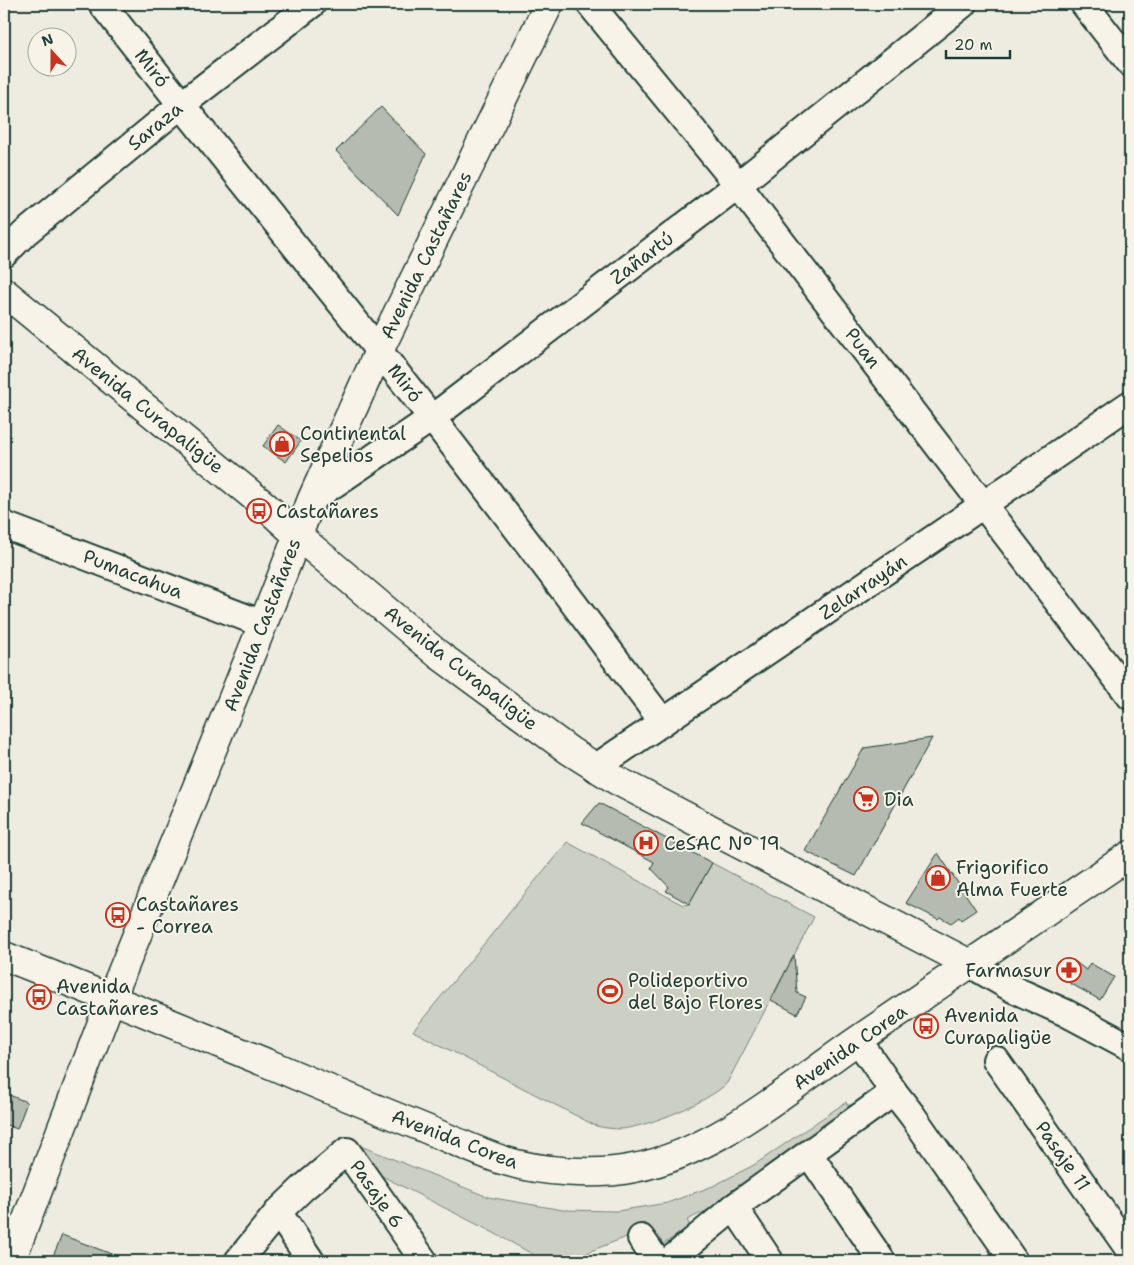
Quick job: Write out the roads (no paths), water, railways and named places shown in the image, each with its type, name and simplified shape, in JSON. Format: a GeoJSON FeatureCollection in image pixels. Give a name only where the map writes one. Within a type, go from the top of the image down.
{"type":"FeatureCollection","features":[{"type":"Feature","properties":{"kind":"main road","name":"Avenida Castañares"},"geometry":{"type":"LineString","coordinates":[[11,1261],[111,999],[312,499],[380,351],[549,4]]}},
{"type":"Feature","properties":{"kind":"main road","name":"Avenida Curapaligüe"},"geometry":{"type":"LineString","coordinates":[[4,292],[264,505],[439,655],[570,751],[595,768],[660,804],[970,964]]}},
{"type":"Feature","properties":{"kind":"main road","name":"Avenida Corea"},"geometry":{"type":"LineString","coordinates":[[4,956],[503,1160],[535,1168],[604,1172],[634,1168],[678,1155],[710,1141],[766,1105],[1130,855]]}},
{"type":"Feature","properties":{"kind":"street","name":"Miró"},"geometry":{"type":"LineString","coordinates":[[102,4],[380,351],[664,722]]}},
{"type":"Feature","properties":{"kind":"street","name":"Saraza"},"geometry":{"type":"LineString","coordinates":[[4,254],[25,233],[181,105],[312,4]]}},
{"type":"Feature","properties":{"kind":"street","name":"Puan"},"geometry":{"type":"LineString","coordinates":[[590,4],[738,185],[1130,696]]}},
{"type":"Feature","properties":{"kind":"street","name":"Zañartú"},"geometry":{"type":"LineString","coordinates":[[312,499],[432,418],[738,185],[963,4]]}},
{"type":"Feature","properties":{"kind":"street"},"geometry":{"type":"LineString","coordinates":[[1084,4],[1130,63]]}},
{"type":"Feature","properties":{"kind":"street","name":"Zelarrayán"},"geometry":{"type":"LineString","coordinates":[[595,768],[1130,404]]}},
{"type":"Feature","properties":{"kind":"street","name":"Pumacahua"},"geometry":{"type":"LineString","coordinates":[[4,524],[263,624]]}},
{"type":"Feature","properties":{"kind":"street"},"geometry":{"type":"LineString","coordinates":[[970,964],[1012,989],[1066,1013],[1130,1047]]}},
{"type":"Feature","properties":{"kind":"street"},"geometry":{"type":"LineString","coordinates":[[858,1040],[1014,1261]]}},
{"type":"Feature","properties":{"kind":"street","name":"Pasaje 11"},"geometry":{"type":"LineString","coordinates":[[996,1060],[1130,1251]]}},
{"type":"Feature","properties":{"kind":"street"},"geometry":{"type":"LineString","coordinates":[[669,1261],[734,1207],[894,1092]]}},
{"type":"Feature","properties":{"kind":"street","name":"Pasaje 6"},"geometry":{"type":"LineString","coordinates":[[278,1212],[303,1188],[348,1151],[424,1261]]}},
{"type":"Feature","properties":{"kind":"street"},"geometry":{"type":"LineString","coordinates":[[809,1154],[882,1261]]}},
{"type":"Feature","properties":{"kind":"street"},"geometry":{"type":"LineString","coordinates":[[734,1207],[770,1261]]}},
{"type":"Feature","properties":{"kind":"street"},"geometry":{"type":"LineString","coordinates":[[238,1261],[278,1212],[311,1261]]}},
{"type":"Feature","properties":{"kind":"street"},"geometry":{"type":"LineString","coordinates":[[641,1238],[657,1261]]}},
{"type":"Feature","properties":{"kind":"place","name":"Continental Sepelios"},"geometry":{"type":"Point","coordinates":[282,444]}},
{"type":"Feature","properties":{"kind":"place","name":"Castañares"},"geometry":{"type":"Point","coordinates":[259,511]}},
{"type":"Feature","properties":{"kind":"place","name":"Dia"},"geometry":{"type":"Point","coordinates":[866,799]}},
{"type":"Feature","properties":{"kind":"place","name":"CeSAC Nº 19"},"geometry":{"type":"Point","coordinates":[646,843]}},
{"type":"Feature","properties":{"kind":"place","name":"Frigorifico Alma Fuerte"},"geometry":{"type":"Point","coordinates":[938,878]}},
{"type":"Feature","properties":{"kind":"place","name":"Castañares - Correa"},"geometry":{"type":"Point","coordinates":[118,915]}},
{"type":"Feature","properties":{"kind":"place","name":"Farmasur"},"geometry":{"type":"Point","coordinates":[1069,970]}},
{"type":"Feature","properties":{"kind":"place","name":"Polideportivo del Bajo Flores"},"geometry":{"type":"Point","coordinates":[610,991]}},
{"type":"Feature","properties":{"kind":"place","name":"Avenida Castañares"},"geometry":{"type":"Point","coordinates":[39,997]}},
{"type":"Feature","properties":{"kind":"place","name":"Avenida Curapaligüe"},"geometry":{"type":"Point","coordinates":[926,1026]}}]}
